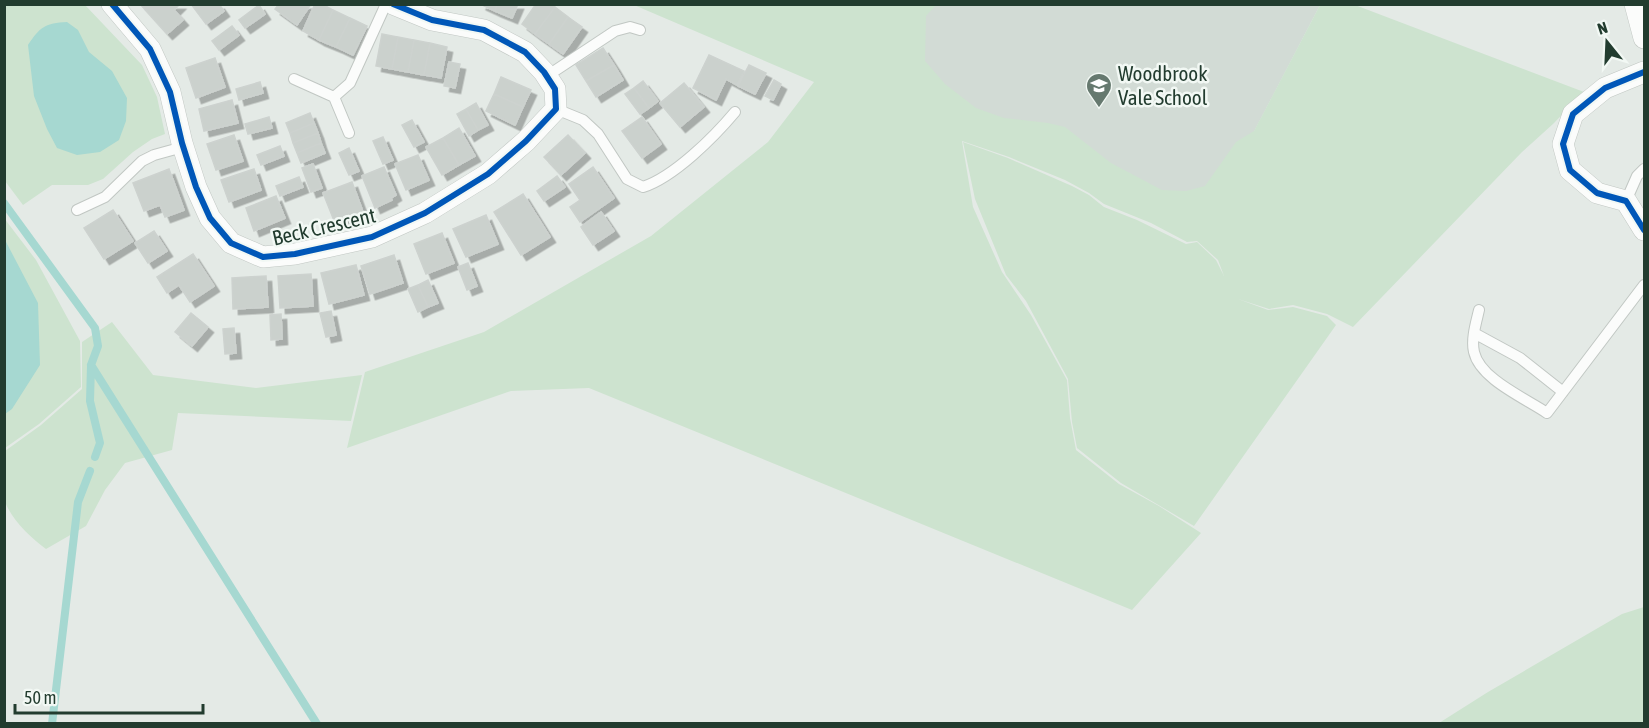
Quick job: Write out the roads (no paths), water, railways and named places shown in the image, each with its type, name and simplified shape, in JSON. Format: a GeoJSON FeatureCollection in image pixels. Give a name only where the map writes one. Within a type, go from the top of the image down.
{"type":"FeatureCollection","features":[{"type":"Feature","properties":{"kind":"street","name":"Beck Crescent"},"geometry":{"type":"LineString","coordinates":[[112,4],[150,49],[170,92],[183,147],[196,187],[210,218],[231,243],[263,257],[296,254],[372,237],[425,213],[488,174],[526,141],[556,109]]}},
{"type":"Feature","properties":{"kind":"street"},"geometry":{"type":"LineString","coordinates":[[393,4],[432,20],[484,30],[525,52],[547,76],[555,89],[556,109]]}},
{"type":"Feature","properties":{"kind":"street"},"geometry":{"type":"LineString","coordinates":[[1635,4],[1644,38]]}},
{"type":"Feature","properties":{"kind":"street"},"geometry":{"type":"LineString","coordinates":[[1644,72],[1605,88],[1573,114],[1563,144],[1570,170],[1597,193],[1626,201],[1644,230]]}},
{"type":"Feature","properties":{"kind":"lane"},"geometry":{"type":"LineString","coordinates":[[334,97],[350,83],[387,4]]}},
{"type":"Feature","properties":{"kind":"lane"},"geometry":{"type":"LineString","coordinates":[[547,76],[615,31],[630,27],[640,30]]}},
{"type":"Feature","properties":{"kind":"lane"},"geometry":{"type":"LineString","coordinates":[[294,79],[334,97],[349,133]]}},
{"type":"Feature","properties":{"kind":"lane"},"geometry":{"type":"LineString","coordinates":[[556,109],[583,120],[598,134],[627,179],[643,187],[659,182],[720,131],[735,112]]}},
{"type":"Feature","properties":{"kind":"lane"},"geometry":{"type":"LineString","coordinates":[[77,210],[105,197],[142,161],[154,155],[183,147]]}},
{"type":"Feature","properties":{"kind":"lane"},"geometry":{"type":"LineString","coordinates":[[1626,201],[1637,176],[1644,169]]}},
{"type":"Feature","properties":{"kind":"lane"},"geometry":{"type":"LineString","coordinates":[[1479,310],[1474,333],[1474,352],[1488,376],[1547,412],[1644,285]]}},
{"type":"Feature","properties":{"kind":"lane"},"geometry":{"type":"LineString","coordinates":[[1474,333],[1520,358],[1563,392]]}},
{"type":"Feature","properties":{"kind":"water"},"geometry":{"type":"Polygon","coordinates":[[[67,22],[78,30],[89,52],[112,71],[127,98],[126,121],[119,140],[100,152],[77,155],[57,148],[34,96],[28,45],[44,27],[53,23],[67,22]]]}},
{"type":"Feature","properties":{"kind":"water"},"geometry":{"type":"Polygon","coordinates":[[[4,238],[38,303],[40,365],[12,409],[5,414],[4,238]]]}},
{"type":"Feature","properties":{"kind":"waterway"},"geometry":{"type":"LineString","coordinates":[[4,203],[95,328],[98,346],[91,365],[90,401],[100,443],[95,457]]}},
{"type":"Feature","properties":{"kind":"waterway"},"geometry":{"type":"LineString","coordinates":[[91,365],[317,724]]}},
{"type":"Feature","properties":{"kind":"waterway"},"geometry":{"type":"LineString","coordinates":[[52,724],[78,502],[90,471]]}},
{"type":"Feature","properties":{"kind":"place","name":"Woodbrook Vale School"},"geometry":{"type":"Point","coordinates":[1099,109]}}]}
